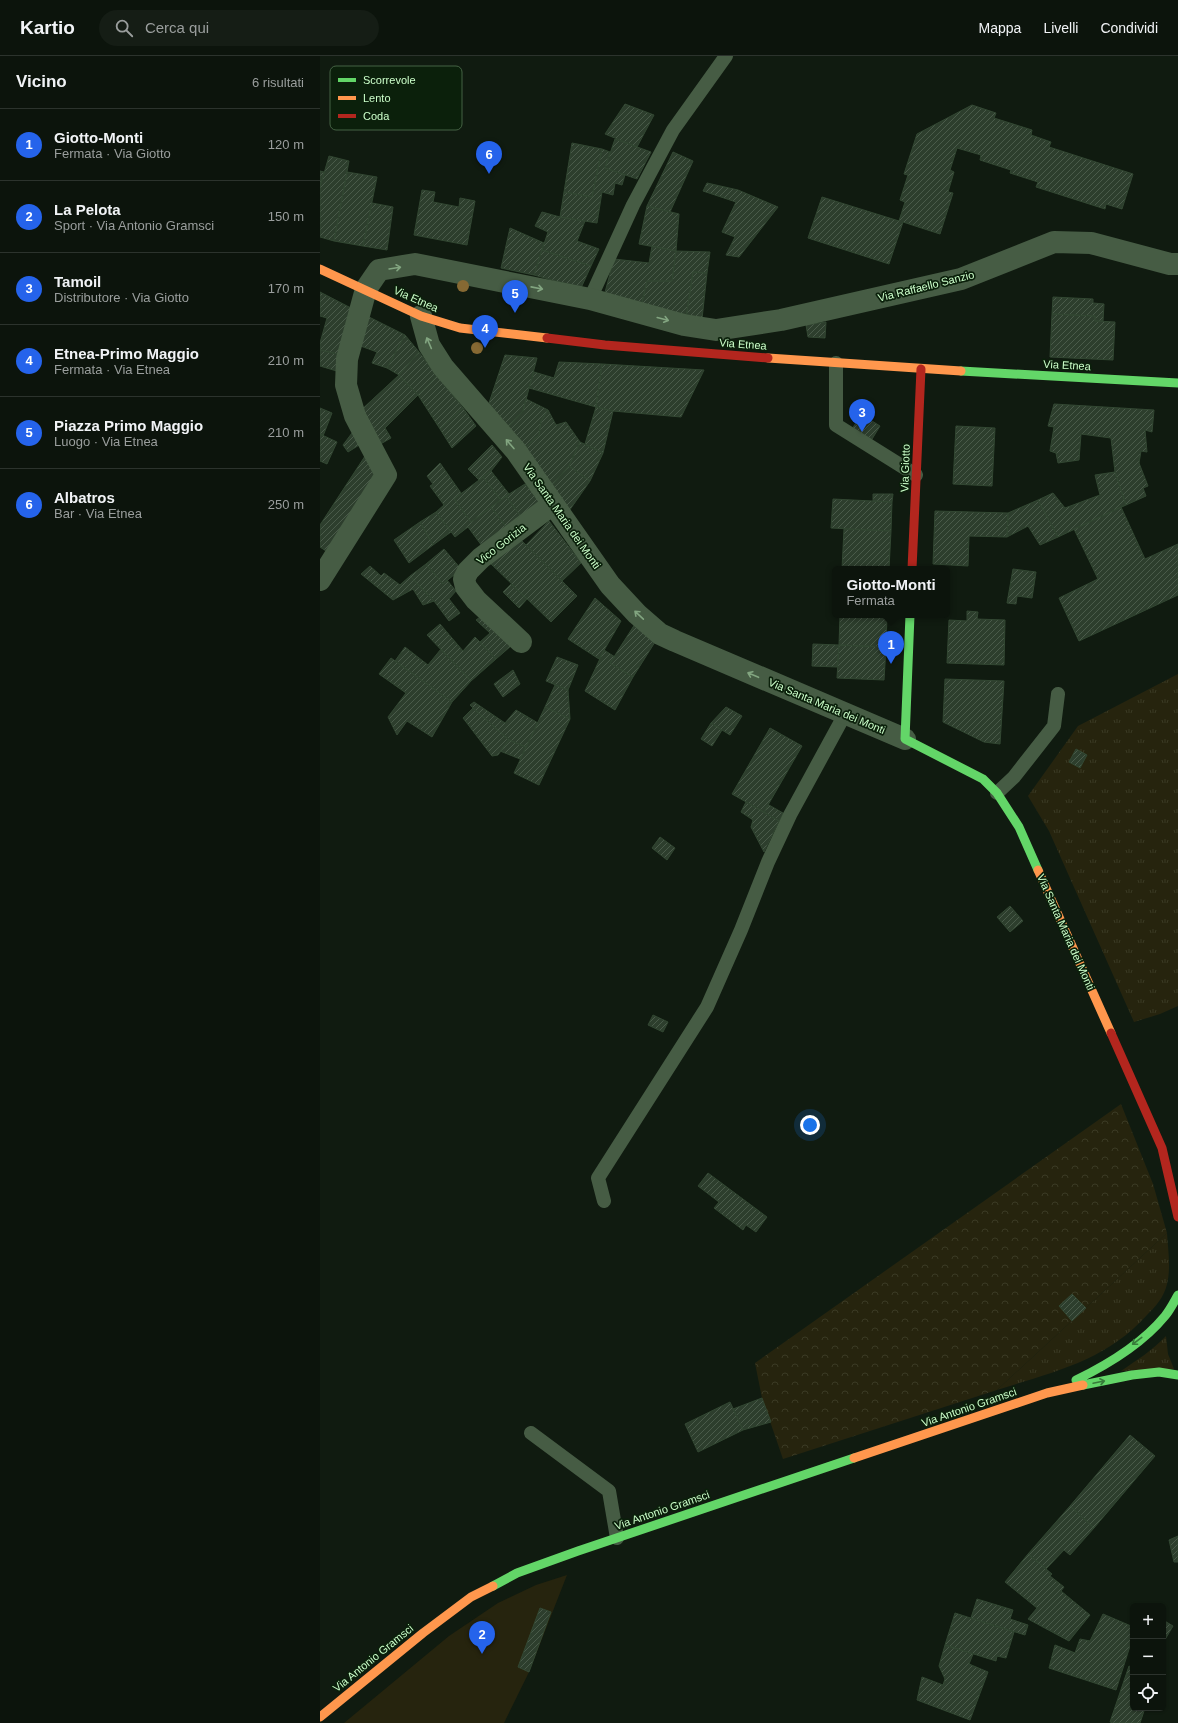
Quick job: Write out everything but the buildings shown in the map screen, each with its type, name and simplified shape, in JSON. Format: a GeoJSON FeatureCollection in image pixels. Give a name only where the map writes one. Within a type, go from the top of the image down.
{"type":"FeatureCollection","features":[{"type":"Feature","properties":{"kind":"main road","name":"Via Etnea"},"geometry":{"type":"LineString","coordinates":[[321,271],[366,289],[421,316],[460,328],[605,345],[836,363],[1178,383]]}},
{"type":"Feature","properties":{"kind":"main road","name":"Via Giotto"},"geometry":{"type":"LineString","coordinates":[[912,566],[921,369]]}},
{"type":"Feature","properties":{"kind":"main road"},"geometry":{"type":"LineString","coordinates":[[905,739],[910,618]]}},
{"type":"Feature","properties":{"kind":"main road","name":"Via Santa Maria dei Monti"},"geometry":{"type":"LineString","coordinates":[[905,739],[983,779],[997,793],[1019,827],[1162,1148]]}},
{"type":"Feature","properties":{"kind":"main road"},"geometry":{"type":"LineString","coordinates":[[1162,1148],[1178,1171]]}},
{"type":"Feature","properties":{"kind":"main road"},"geometry":{"type":"LineString","coordinates":[[1162,1148],[1178,1217]]}},
{"type":"Feature","properties":{"kind":"main road"},"geometry":{"type":"LineString","coordinates":[[1047,1393],[1089,1374],[1126,1350],[1148,1333],[1166,1315],[1178,1294]]}},
{"type":"Feature","properties":{"kind":"main road"},"geometry":{"type":"LineString","coordinates":[[1166,1315],[1178,1309]]}},
{"type":"Feature","properties":{"kind":"main road"},"geometry":{"type":"LineString","coordinates":[[1047,1393],[1132,1375],[1159,1372],[1178,1374]]}},
{"type":"Feature","properties":{"kind":"main road","name":"Via Antonio Gramsci"},"geometry":{"type":"LineString","coordinates":[[320,1717],[423,1633],[471,1597],[517,1573],[1047,1393]]}},
{"type":"Feature","properties":{"kind":"street","name":"Via Raffaello Sanzio"},"geometry":{"type":"LineString","coordinates":[[320,580],[386,475],[355,416],[346,385],[347,359],[366,289],[379,270],[415,264],[590,298],[684,325],[716,330],[781,320],[961,279],[1054,242],[1091,243],[1170,264],[1178,264]]}},
{"type":"Feature","properties":{"kind":"street","name":"Via Santa Maria dei Monti"},"geometry":{"type":"LineString","coordinates":[[421,316],[430,345],[443,367],[516,451],[610,585],[637,614],[660,634],[905,739]]}},
{"type":"Feature","properties":{"kind":"street","name":"Vico Gorizia"},"geometry":{"type":"LineString","coordinates":[[521,642],[476,600],[466,587],[464,579],[468,571],[481,558],[553,504]]}},
{"type":"Feature","properties":{"kind":"lane"},"geometry":{"type":"LineString","coordinates":[[590,298],[633,205],[673,130],[726,56]]}},
{"type":"Feature","properties":{"kind":"lane"},"geometry":{"type":"LineString","coordinates":[[836,363],[836,425],[916,475]]}},
{"type":"Feature","properties":{"kind":"lane"},"geometry":{"type":"LineString","coordinates":[[997,793],[1014,777],[1054,726],[1058,694]]}},
{"type":"Feature","properties":{"kind":"lane"},"geometry":{"type":"LineString","coordinates":[[604,1201],[598,1178],[707,1007],[741,930],[768,862],[790,816],[845,714]]}},
{"type":"Feature","properties":{"kind":"lane"},"geometry":{"type":"LineString","coordinates":[[531,1432],[609,1491],[617,1538]]}},
{"type":"Feature","properties":{"kind":"green space"},"geometry":{"type":"Polygon","coordinates":[[[1178,674],[1178,1006],[1160,1014],[1134,1022],[1049,831],[1028,796],[1078,726],[1178,674]]]}},
{"type":"Feature","properties":{"kind":"green space"},"geometry":{"type":"Polygon","coordinates":[[[1121,1104],[1153,1184],[1167,1233],[997,1390],[783,1459],[762,1398],[755,1363],[1121,1104]]]}},
{"type":"Feature","properties":{"kind":"green space"},"geometry":{"type":"Polygon","coordinates":[[[1167,1233],[1169,1265],[1166,1289],[1156,1305],[1131,1331],[1114,1344],[1078,1363],[997,1390],[1167,1233]]]}},
{"type":"Feature","properties":{"kind":"green space"},"geometry":{"type":"Polygon","coordinates":[[[1166,1336],[1168,1354],[1174,1369],[1121,1371],[1139,1359],[1166,1336]]]}},
{"type":"Feature","properties":{"kind":"green space"},"geometry":{"type":"Polygon","coordinates":[[[567,1575],[529,1672],[504,1723],[344,1723],[449,1636],[498,1603],[536,1585],[567,1575]]]}},
{"type":"Feature","properties":{"kind":"traffic: fast"},"geometry":{"type":"LineString","coordinates":[[961,371],[1178,383]]}},
{"type":"Feature","properties":{"kind":"traffic: fast"},"geometry":{"type":"LineString","coordinates":[[910,618],[905,739],[983,779],[997,793],[1019,827],[1038,870]]}},
{"type":"Feature","properties":{"kind":"traffic: fast"},"geometry":{"type":"LineString","coordinates":[[1076,1380],[1113,1360],[1146,1336],[1165,1316],[1178,1295]]}},
{"type":"Feature","properties":{"kind":"traffic: fast"},"geometry":{"type":"LineString","coordinates":[[1083,1385],[1132,1375],[1159,1372],[1178,1375]]}},
{"type":"Feature","properties":{"kind":"traffic: fast"},"geometry":{"type":"LineString","coordinates":[[493,1586],[517,1573],[578,1551],[854,1458]]}},
{"type":"Feature","properties":{"kind":"traffic: slow"},"geometry":{"type":"LineString","coordinates":[[320,269],[421,316],[460,328],[547,338]]}},
{"type":"Feature","properties":{"kind":"traffic: slow"},"geometry":{"type":"LineString","coordinates":[[768,358],[961,371]]}},
{"type":"Feature","properties":{"kind":"traffic: slow"},"geometry":{"type":"LineString","coordinates":[[1038,870],[1111,1033]]}},
{"type":"Feature","properties":{"kind":"traffic: slow"},"geometry":{"type":"LineString","coordinates":[[854,1458],[1047,1393],[1083,1385]]}},
{"type":"Feature","properties":{"kind":"traffic: slow"},"geometry":{"type":"LineString","coordinates":[[320,1717],[423,1633],[471,1597],[493,1586]]}},
{"type":"Feature","properties":{"kind":"traffic: jam"},"geometry":{"type":"LineString","coordinates":[[547,338],[605,345],[768,358]]}},
{"type":"Feature","properties":{"kind":"traffic: jam"},"geometry":{"type":"LineString","coordinates":[[912,566],[921,369]]}},
{"type":"Feature","properties":{"kind":"traffic: jam"},"geometry":{"type":"LineString","coordinates":[[1111,1033],[1162,1148],[1178,1217]]}},
{"type":"Feature","properties":{"kind":"place","name":"Albatros"},"geometry":{"type":"Point","coordinates":[489,174]}},
{"type":"Feature","properties":{"kind":"place","name":"Piazza Primo Maggio"},"geometry":{"type":"Point","coordinates":[515,313]}},
{"type":"Feature","properties":{"kind":"place","name":"Etnea-Primo Maggio"},"geometry":{"type":"Point","coordinates":[485,348]}},
{"type":"Feature","properties":{"kind":"place","name":"Tamoil"},"geometry":{"type":"Point","coordinates":[862,432]}},
{"type":"Feature","properties":{"kind":"place","name":"Giotto-Monti"},"geometry":{"type":"Point","coordinates":[891,664]}},
{"type":"Feature","properties":{"kind":"place","name":"La Pelota"},"geometry":{"type":"Point","coordinates":[482,1654]}}]}
